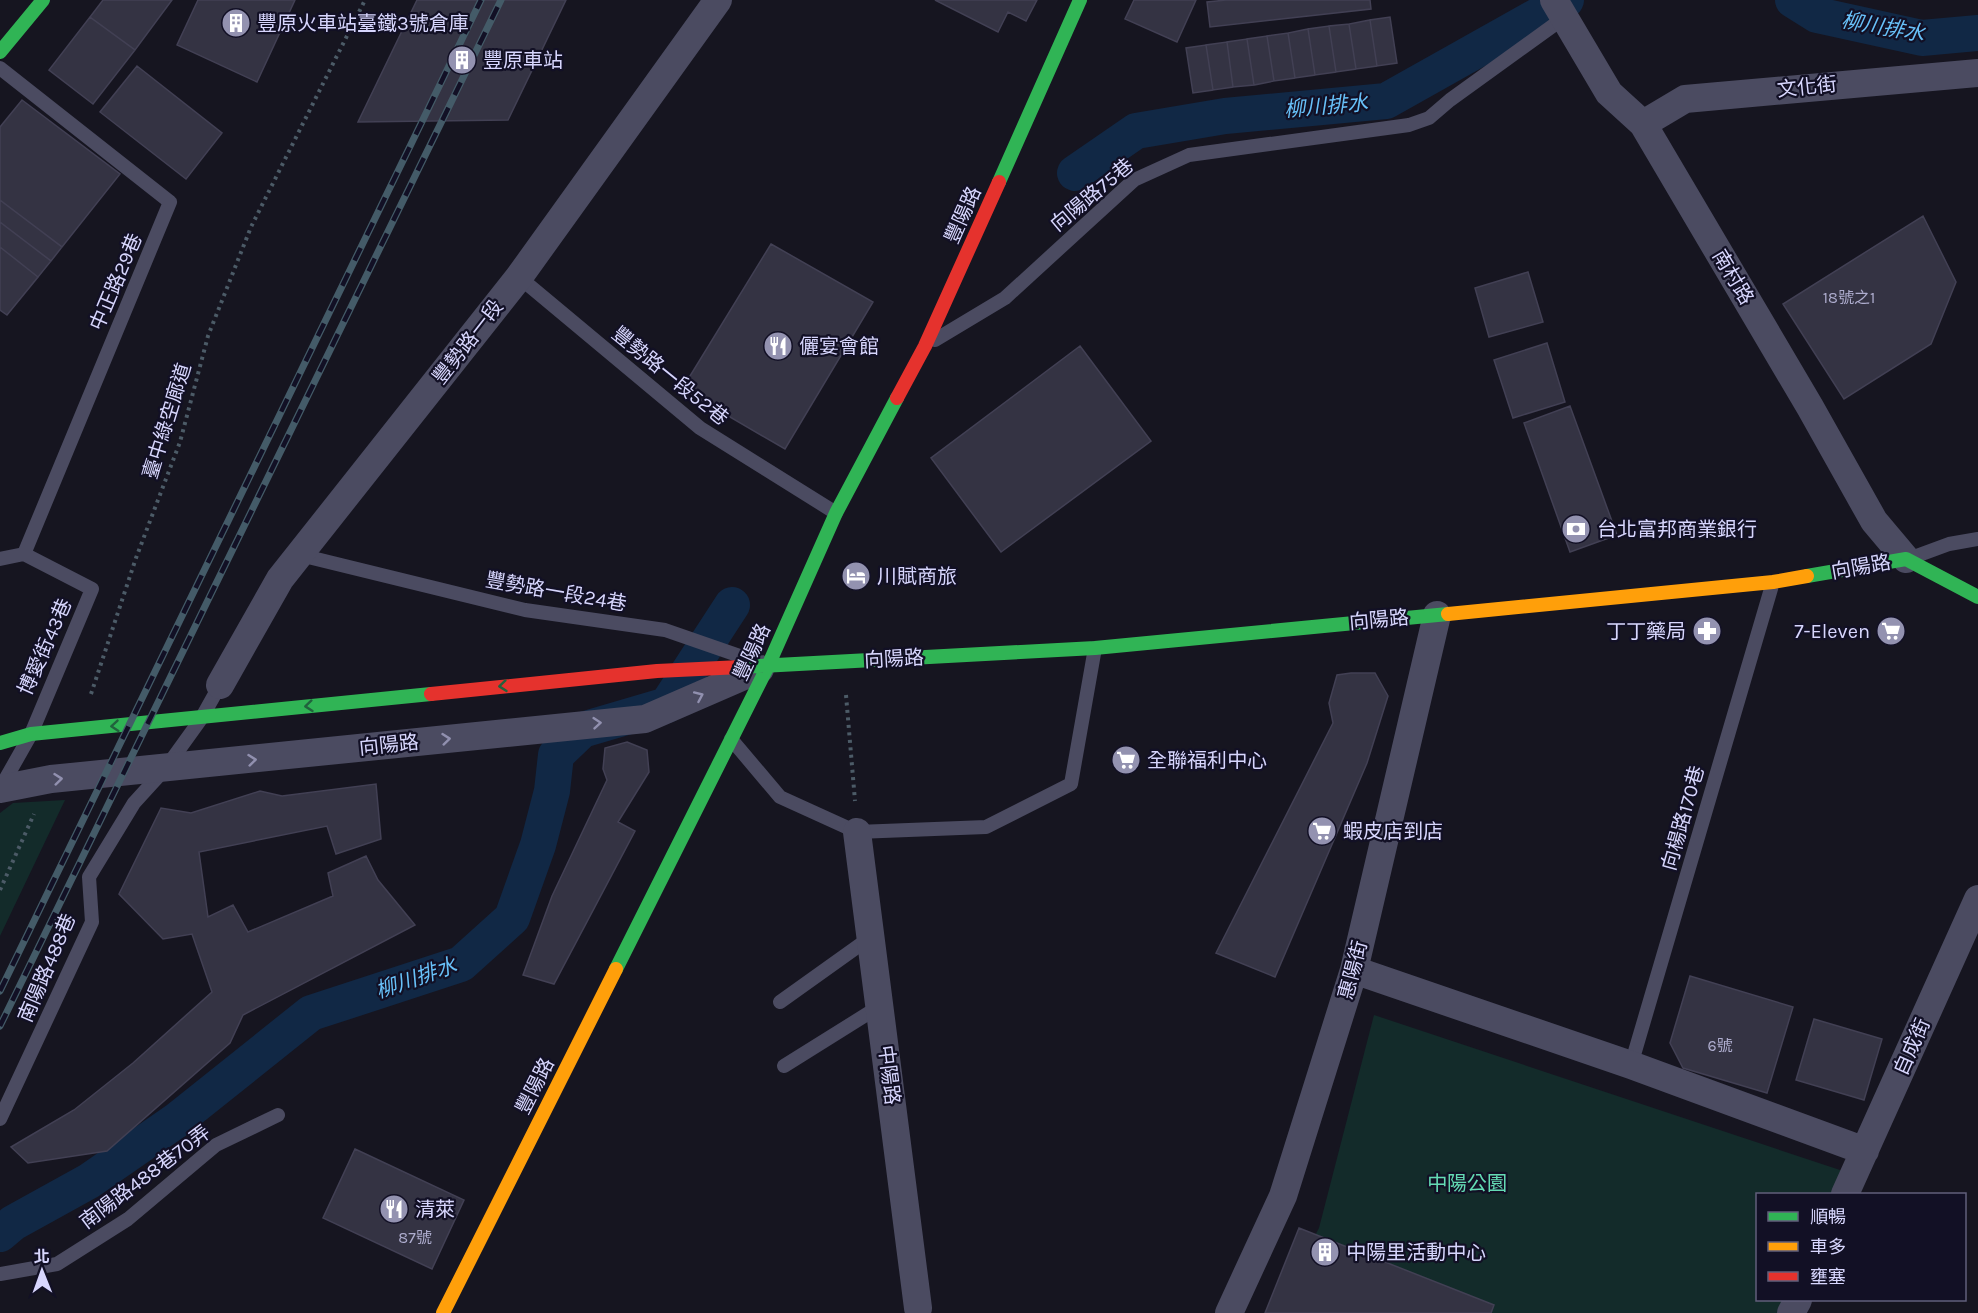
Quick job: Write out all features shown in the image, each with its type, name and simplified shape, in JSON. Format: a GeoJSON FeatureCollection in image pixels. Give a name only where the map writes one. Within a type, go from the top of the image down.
{"type":"FeatureCollection","features":[{"type":"Feature","properties":{"kind":"street"},"geometry":{"type":"LineString","coordinates":[[0,52],[43,0]]}},
{"type":"Feature","properties":{"kind":"street","name":"豐勢路一段"},"geometry":{"type":"LineString","coordinates":[[220,685],[280,579],[519,277],[718,0]]}},
{"type":"Feature","properties":{"kind":"street","name":"豐陽路"},"geometry":{"type":"LineString","coordinates":[[443,1313],[768,666],[836,513],[925,346],[1080,0]]}},
{"type":"Feature","properties":{"kind":"street","name":"南村路"},"geometry":{"type":"LineString","coordinates":[[1560,8],[1608,93],[1643,124],[1810,407],[1874,521],[1906,559]]}},
{"type":"Feature","properties":{"kind":"street","name":"文化街"},"geometry":{"type":"LineString","coordinates":[[1643,124],[1685,99],[1978,73]]}},
{"type":"Feature","properties":{"kind":"street","name":"向陽路"},"geometry":{"type":"LineString","coordinates":[[0,742],[31,734],[76,729],[562,680],[657,672],[1095,648],[1773,582],[1906,559],[1978,597]]}},
{"type":"Feature","properties":{"kind":"street","name":"惠陽街"},"geometry":{"type":"LineString","coordinates":[[1229,1313],[1283,1196],[1354,970],[1437,615]]}},
{"type":"Feature","properties":{"kind":"street","name":"向陽路"},"geometry":{"type":"LineString","coordinates":[[0,789],[51,779],[165,770],[645,719],[768,666]]}},
{"type":"Feature","properties":{"kind":"street","name":"中陽路"},"geometry":{"type":"LineString","coordinates":[[857,832],[923,1310]]}},
{"type":"Feature","properties":{"kind":"street","name":"自成街"},"geometry":{"type":"LineString","coordinates":[[1845,1193],[1978,899]]}},
{"type":"Feature","properties":{"kind":"street"},"geometry":{"type":"LineString","coordinates":[[1354,970],[1631,1065],[1865,1151]]}},
{"type":"Feature","properties":{"kind":"lane","name":"向陽路75巷"},"geometry":{"type":"LineString","coordinates":[[925,346],[1005,298],[1134,180],[1147,172],[1189,155],[1402,126],[1429,118],[1560,8]]}},
{"type":"Feature","properties":{"kind":"lane","name":"中正路29巷"},"geometry":{"type":"LineString","coordinates":[[0,68],[170,202],[24,554]]}},
{"type":"Feature","properties":{"kind":"lane","name":"豐勢路一段52巷"},"geometry":{"type":"LineString","coordinates":[[519,277],[699,428],[836,513]]}},
{"type":"Feature","properties":{"kind":"lane"},"geometry":{"type":"LineString","coordinates":[[1906,559],[1949,544],[1978,539]]}},
{"type":"Feature","properties":{"kind":"lane"},"geometry":{"type":"LineString","coordinates":[[0,559],[24,554]]}},
{"type":"Feature","properties":{"kind":"lane","name":"博愛街43巷"},"geometry":{"type":"LineString","coordinates":[[0,789],[31,734],[92,589],[24,554]]}},
{"type":"Feature","properties":{"kind":"lane","name":"豐勢路一段24巷"},"geometry":{"type":"LineString","coordinates":[[300,555],[525,610],[665,630],[768,666]]}},
{"type":"Feature","properties":{"kind":"lane","name":"向楊路170巷"},"geometry":{"type":"LineString","coordinates":[[1631,1065],[1773,582]]}},
{"type":"Feature","properties":{"kind":"lane"},"geometry":{"type":"LineString","coordinates":[[731,740],[780,797],[857,832],[986,827],[1071,784],[1095,648]]}},
{"type":"Feature","properties":{"kind":"lane","name":"南陽路488巷"},"geometry":{"type":"LineString","coordinates":[[0,1119],[92,922],[89,877],[134,803],[165,770],[201,718],[220,685]]}},
{"type":"Feature","properties":{"kind":"lane"},"geometry":{"type":"LineString","coordinates":[[780,1002],[871,937]]}},
{"type":"Feature","properties":{"kind":"lane"},"geometry":{"type":"LineString","coordinates":[[784,1066],[880,1006]]}},
{"type":"Feature","properties":{"kind":"lane","name":"南陽路488巷70弄"},"geometry":{"type":"LineString","coordinates":[[0,1274],[57,1264],[128,1219],[216,1144],[278,1115]]}},
{"type":"Feature","properties":{"kind":"path","name":"臺中綠空廊道"},"geometry":{"type":"LineString","coordinates":[[76,729],[88,704],[136,558],[180,442],[204,347],[251,227],[365,0]]}},
{"type":"Feature","properties":{"kind":"path"},"geometry":{"type":"LineString","coordinates":[[846,689],[857,832]]}},
{"type":"Feature","properties":{"kind":"path"},"geometry":{"type":"LineString","coordinates":[[0,890],[51,779]]}},
{"type":"Feature","properties":{"kind":"green space"},"geometry":{"type":"Polygon","coordinates":[[[65,800],[0,936],[0,813],[13,803],[65,800]]]}},
{"type":"Feature","properties":{"kind":"green space","name":"中陽公園"},"geometry":{"type":"Polygon","coordinates":[[[1374,1015],[1846,1172],[1836,1193],[1756,1193],[1756,1301],[1787,1301],[1781,1313],[1273,1313],[1319,1228],[1374,1015]]]}},
{"type":"Feature","properties":{"kind":"building"},"geometry":{"type":"Polygon","coordinates":[[[103,0],[172,0],[135,50],[90,17],[103,0]]]}},
{"type":"Feature","properties":{"kind":"building","name":"豐原火車站臺鐵3號倉庫"},"geometry":{"type":"Polygon","coordinates":[[[198,0],[295,0],[257,82],[177,45],[198,0]]]}},
{"type":"Feature","properties":{"kind":"building","name":"豐原車站"},"geometry":{"type":"Polygon","coordinates":[[[417,0],[566,0],[508,120],[358,122],[417,0]]]}},
{"type":"Feature","properties":{"kind":"building"},"geometry":{"type":"Polygon","coordinates":[[[935,0],[1037,0],[1026,21],[1008,12],[998,32],[935,0]]]}},
{"type":"Feature","properties":{"kind":"building"},"geometry":{"type":"Polygon","coordinates":[[[1134,0],[1196,0],[1177,42],[1125,19],[1134,0]]]}},
{"type":"Feature","properties":{"kind":"building"},"geometry":{"type":"Polygon","coordinates":[[[1370,0],[1371,9],[1210,27],[1207,2],[1370,0]]]}},
{"type":"Feature","properties":{"kind":"building"},"geometry":{"type":"Polygon","coordinates":[[[90,17],[135,50],[93,104],[49,70],[90,17]]]}},
{"type":"Feature","properties":{"kind":"building"},"geometry":{"type":"Polygon","coordinates":[[[1390,17],[1397,63],[1377,66],[1370,20],[1390,17]]]}},
{"type":"Feature","properties":{"kind":"building"},"geometry":{"type":"Polygon","coordinates":[[[1370,20],[1377,66],[1356,69],[1349,24],[1370,20]]]}},
{"type":"Feature","properties":{"kind":"building"},"geometry":{"type":"Polygon","coordinates":[[[1349,24],[1356,69],[1336,72],[1329,26],[1349,24]]]}},
{"type":"Feature","properties":{"kind":"building"},"geometry":{"type":"Polygon","coordinates":[[[1329,26],[1336,72],[1315,75],[1308,29],[1329,26]]]}},
{"type":"Feature","properties":{"kind":"building"},"geometry":{"type":"Polygon","coordinates":[[[1308,29],[1315,75],[1295,78],[1288,33],[1308,29]]]}},
{"type":"Feature","properties":{"kind":"building"},"geometry":{"type":"Polygon","coordinates":[[[1288,33],[1295,78],[1274,81],[1267,36],[1288,33]]]}},
{"type":"Feature","properties":{"kind":"building"},"geometry":{"type":"Polygon","coordinates":[[[1267,36],[1274,81],[1254,85],[1247,39],[1267,36]]]}},
{"type":"Feature","properties":{"kind":"building"},"geometry":{"type":"Polygon","coordinates":[[[1247,39],[1254,85],[1233,87],[1227,42],[1247,39]]]}},
{"type":"Feature","properties":{"kind":"building"},"geometry":{"type":"Polygon","coordinates":[[[1227,42],[1233,87],[1213,90],[1206,45],[1227,42]]]}},
{"type":"Feature","properties":{"kind":"building"},"geometry":{"type":"Polygon","coordinates":[[[1206,45],[1213,90],[1193,93],[1186,48],[1206,45]]]}},
{"type":"Feature","properties":{"kind":"building"},"geometry":{"type":"Polygon","coordinates":[[[137,66],[222,133],[186,179],[100,112],[137,66]]]}},
{"type":"Feature","properties":{"kind":"building"},"geometry":{"type":"Polygon","coordinates":[[[22,100],[120,174],[62,247],[0,200],[0,127],[22,100]]]}},
{"type":"Feature","properties":{"kind":"building"},"geometry":{"type":"Polygon","coordinates":[[[0,200],[62,247],[51,261],[0,222],[0,200]]]}},
{"type":"Feature","properties":{"kind":"building"},"geometry":{"type":"Polygon","coordinates":[[[1923,216],[1956,282],[1931,344],[1844,399],[1783,304],[1923,216]]]}},
{"type":"Feature","properties":{"kind":"building"},"geometry":{"type":"Polygon","coordinates":[[[0,222],[51,261],[38,277],[0,247],[0,222]]]}},
{"type":"Feature","properties":{"kind":"building","name":"儷宴會館"},"geometry":{"type":"Polygon","coordinates":[[[771,244],[873,302],[785,449],[682,389],[771,244]]]}},
{"type":"Feature","properties":{"kind":"building"},"geometry":{"type":"Polygon","coordinates":[[[0,247],[38,277],[7,315],[0,310],[0,247]]]}},
{"type":"Feature","properties":{"kind":"building"},"geometry":{"type":"Polygon","coordinates":[[[1528,272],[1543,322],[1489,337],[1475,288],[1528,272]]]}},
{"type":"Feature","properties":{"kind":"building"},"geometry":{"type":"Polygon","coordinates":[[[1547,343],[1565,402],[1513,418],[1494,360],[1547,343]]]}},
{"type":"Feature","properties":{"kind":"building"},"geometry":{"type":"Polygon","coordinates":[[[1080,346],[1151,441],[1001,552],[931,458],[1080,346]]]}},
{"type":"Feature","properties":{"kind":"building"},"geometry":{"type":"Polygon","coordinates":[[[1570,406],[1617,535],[1570,552],[1524,423],[1570,406]]]}},
{"type":"Feature","properties":{"kind":"building"},"geometry":{"type":"Polygon","coordinates":[[[1375,673],[1388,696],[1367,763],[1275,977],[1216,953],[1333,723],[1329,703],[1337,675],[1375,673]]]}},
{"type":"Feature","properties":{"kind":"building"},"geometry":{"type":"Polygon","coordinates":[[[627,742],[647,750],[649,772],[618,822],[635,831],[554,984],[523,975],[552,896],[607,780],[603,769],[605,748],[627,742]]]}},
{"type":"Feature","properties":{"kind":"building"},"geometry":{"type":"Polygon","coordinates":[[[376,784],[381,839],[336,854],[327,826],[199,852],[208,917],[233,905],[248,932],[333,896],[328,873],[366,856],[378,880],[415,925],[243,1015],[230,1043],[107,1151],[28,1163],[11,1147],[74,1110],[133,1063],[212,992],[192,934],[163,939],[119,894],[161,808],[191,813],[260,791],[282,796],[376,784]]]}},
{"type":"Feature","properties":{"kind":"building"},"geometry":{"type":"Polygon","coordinates":[[[1690,976],[1793,1007],[1767,1093],[1683,1068],[1670,1043],[1690,976]]]}},
{"type":"Feature","properties":{"kind":"building"},"geometry":{"type":"Polygon","coordinates":[[[1814,1019],[1882,1039],[1864,1100],[1796,1080],[1814,1019]]]}},
{"type":"Feature","properties":{"kind":"building","name":"清萊"},"geometry":{"type":"Polygon","coordinates":[[[355,1149],[464,1200],[432,1269],[323,1218],[355,1149]]]}},
{"type":"Feature","properties":{"kind":"building","name":"中陽里活動中心"},"geometry":{"type":"Polygon","coordinates":[[[1299,1228],[1494,1305],[1491,1313],[1265,1313],[1299,1228]]]}},
{"type":"Feature","properties":{"kind":"waterway","name":"柳川排水"},"geometry":{"type":"LineString","coordinates":[[1075,173],[1136,131],[1225,116],[1386,101],[1566,0]]}},
{"type":"Feature","properties":{"kind":"waterway","name":"柳川排水"},"geometry":{"type":"LineString","coordinates":[[1793,0],[1817,15],[1922,38],[1978,33]]}},
{"type":"Feature","properties":{"kind":"waterway","name":"柳川排水"},"geometry":{"type":"LineString","coordinates":[[0,1234],[13,1223],[89,1181],[177,1120],[311,1013],[461,964],[512,918],[538,845],[552,791],[556,755],[582,730],[667,705],[732,605]]}},
{"type":"Feature","properties":{"kind":"railway"},"geometry":{"type":"LineString","coordinates":[[0,991],[481,0]]}},
{"type":"Feature","properties":{"kind":"railway"},"geometry":{"type":"LineString","coordinates":[[0,1026],[501,0]]}},
{"type":"Feature","properties":{"kind":"traffic: fast"},"geometry":{"type":"LineString","coordinates":[[0,52],[43,0]]}},
{"type":"Feature","properties":{"kind":"traffic: fast"},"geometry":{"type":"LineString","coordinates":[[999,182],[1080,0]]}},
{"type":"Feature","properties":{"kind":"traffic: fast"},"geometry":{"type":"LineString","coordinates":[[616,969],[768,666],[836,513],[897,398]]}},
{"type":"Feature","properties":{"kind":"traffic: fast"},"geometry":{"type":"LineString","coordinates":[[1807,576],[1906,559],[1978,597]]}},
{"type":"Feature","properties":{"kind":"traffic: fast"},"geometry":{"type":"LineString","coordinates":[[741,667],[1095,648],[1448,614]]}},
{"type":"Feature","properties":{"kind":"traffic: fast"},"geometry":{"type":"LineString","coordinates":[[0,743],[31,734],[431,694]]}},
{"type":"Feature","properties":{"kind":"traffic: slow"},"geometry":{"type":"LineString","coordinates":[[1448,614],[1773,582],[1807,576]]}},
{"type":"Feature","properties":{"kind":"traffic: slow"},"geometry":{"type":"LineString","coordinates":[[443,1313],[616,969]]}},
{"type":"Feature","properties":{"kind":"traffic: jam"},"geometry":{"type":"LineString","coordinates":[[897,398],[925,346],[999,182]]}},
{"type":"Feature","properties":{"kind":"traffic: jam"},"geometry":{"type":"LineString","coordinates":[[431,694],[657,671],[741,667]]}},
{"type":"Feature","properties":{"kind":"place","name":"豐原火車站臺鐵3號倉庫"},"geometry":{"type":"Point","coordinates":[236,23]}},
{"type":"Feature","properties":{"kind":"place","name":"豐原車站"},"geometry":{"type":"Point","coordinates":[462,60]}},
{"type":"Feature","properties":{"kind":"place","name":"儷宴會館"},"geometry":{"type":"Point","coordinates":[778,346]}},
{"type":"Feature","properties":{"kind":"place","name":"台北富邦商業銀行"},"geometry":{"type":"Point","coordinates":[1576,529]}},
{"type":"Feature","properties":{"kind":"place","name":"川賦商旅"},"geometry":{"type":"Point","coordinates":[856,576]}},
{"type":"Feature","properties":{"kind":"place","name":"丁丁藥局"},"geometry":{"type":"Point","coordinates":[1707,631]}},
{"type":"Feature","properties":{"kind":"place","name":"7-Eleven"},"geometry":{"type":"Point","coordinates":[1891,631]}},
{"type":"Feature","properties":{"kind":"place","name":"全聯福利中心"},"geometry":{"type":"Point","coordinates":[1126,760]}},
{"type":"Feature","properties":{"kind":"place","name":"蝦皮店到店"},"geometry":{"type":"Point","coordinates":[1322,831]}},
{"type":"Feature","properties":{"kind":"place","name":"清萊"},"geometry":{"type":"Point","coordinates":[394,1209]}},
{"type":"Feature","properties":{"kind":"place","name":"中陽里活動中心"},"geometry":{"type":"Point","coordinates":[1325,1252]}}]}
